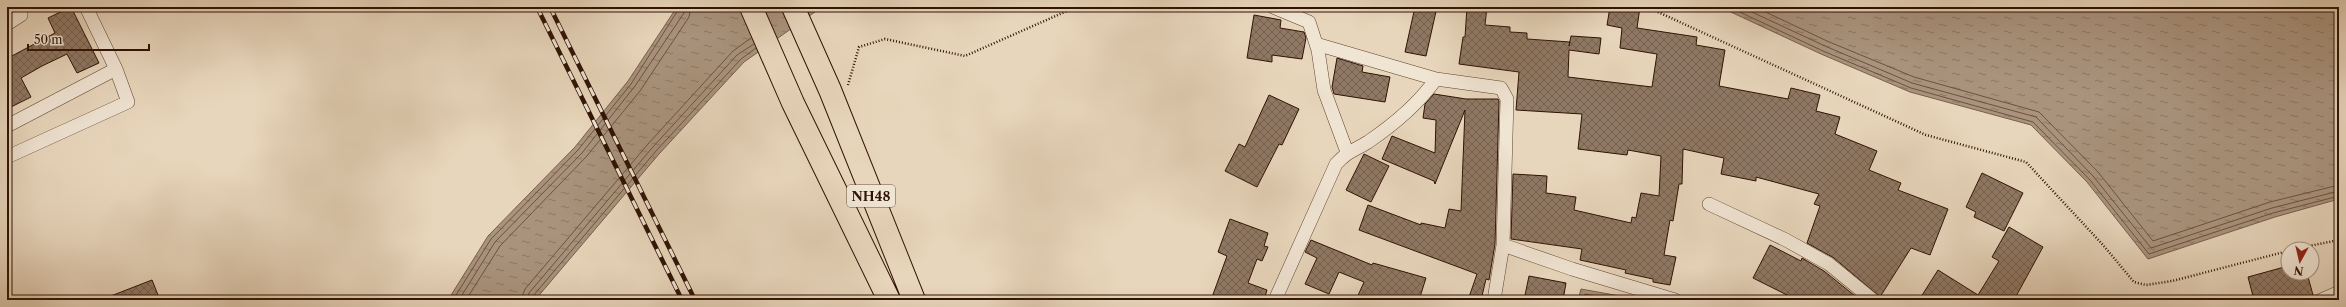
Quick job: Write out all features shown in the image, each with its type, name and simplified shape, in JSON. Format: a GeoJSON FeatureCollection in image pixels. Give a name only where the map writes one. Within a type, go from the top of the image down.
{"type":"FeatureCollection","features":[{"type":"Feature","properties":{"kind":"highway","name":"NH48"},"geometry":{"type":"LineString","coordinates":[[751,7],[793,103],[889,300]]}},
{"type":"Feature","properties":{"kind":"highway","name":"NH48"},"geometry":{"type":"LineString","coordinates":[[792,7],[840,114],[914,300]]}},
{"type":"Feature","properties":{"kind":"street"},"geometry":{"type":"LineString","coordinates":[[7,24],[21,15],[21,7]]}},
{"type":"Feature","properties":{"kind":"street"},"geometry":{"type":"LineString","coordinates":[[7,157],[128,102],[116,70],[86,7]]}},
{"type":"Feature","properties":{"kind":"street"},"geometry":{"type":"LineString","coordinates":[[1273,7],[1309,22],[1316,44],[1324,90],[1347,152]]}},
{"type":"Feature","properties":{"kind":"street"},"geometry":{"type":"LineString","coordinates":[[1316,44],[1436,79],[1500,88],[1505,93],[1507,99],[1503,245],[1494,300]]}},
{"type":"Feature","properties":{"kind":"street"},"geometry":{"type":"LineString","coordinates":[[7,126],[116,70]]}},
{"type":"Feature","properties":{"kind":"street"},"geometry":{"type":"LineString","coordinates":[[1274,300],[1336,164],[1347,152],[1367,142],[1405,112],[1426,93],[1436,79]]}},
{"type":"Feature","properties":{"kind":"street"},"geometry":{"type":"LineString","coordinates":[[1709,204],[1786,240],[1829,264],[1872,300]]}},
{"type":"Feature","properties":{"kind":"street"},"geometry":{"type":"LineString","coordinates":[[1503,245],[1572,269],[1675,300]]}},
{"type":"Feature","properties":{"kind":"lane"},"geometry":{"type":"LineString","coordinates":[[2314,300],[2339,290]]}},
{"type":"Feature","properties":{"kind":"path"},"geometry":{"type":"LineString","coordinates":[[840,114],[859,47],[885,39],[965,56],[1076,7]]}},
{"type":"Feature","properties":{"kind":"path"},"geometry":{"type":"LineString","coordinates":[[1647,7],[1926,135],[2026,162],[2134,282],[2146,286],[2172,281],[2280,253]]}},
{"type":"Feature","properties":{"kind":"path"},"geometry":{"type":"LineString","coordinates":[[2320,244],[2339,240]]}},
{"type":"Feature","properties":{"kind":"water"},"geometry":{"type":"Polygon","coordinates":[[[677,7],[822,7],[744,62],[659,154],[535,300],[448,300],[488,236],[575,147],[628,81],[677,7]]]}},
{"type":"Feature","properties":{"kind":"water"},"geometry":{"type":"Polygon","coordinates":[[[1720,7],[2339,7],[2339,199],[2275,217],[2148,259],[2087,182],[2031,125],[1910,92],[1821,54],[1720,7]]]}},
{"type":"Feature","properties":{"kind":"water"},"geometry":{"type":"Polygon","coordinates":[[[1581,289],[1642,300],[1578,300],[1581,289]]]}},
{"type":"Feature","properties":{"kind":"building"},"geometry":{"type":"Polygon","coordinates":[[[71,7],[99,63],[77,73],[67,54],[42,66],[21,78],[31,97],[7,109],[7,50],[10,57],[55,33],[48,18],[71,7]]]}},
{"type":"Feature","properties":{"kind":"building"},"geometry":{"type":"Polygon","coordinates":[[[1415,7],[1437,7],[1426,56],[1405,52],[1415,7]]]}},
{"type":"Feature","properties":{"kind":"building"},"geometry":{"type":"Polygon","coordinates":[[[1467,7],[1487,7],[1485,25],[1510,27],[1510,32],[1527,33],[1527,39],[1570,42],[1571,36],[1601,38],[1599,54],[1569,50],[1568,77],[1652,87],[1657,54],[1620,48],[1622,28],[1607,25],[1610,7],[1640,7],[1637,28],[1697,37],[1696,45],[1725,50],[1719,86],[1788,99],[1791,88],[1820,95],[1816,111],[1840,117],[1835,134],[1877,151],[1869,170],[1901,183],[1898,190],[1948,209],[1930,255],[1911,248],[1880,297],[1834,258],[1807,243],[1820,206],[1814,204],[1819,194],[1756,177],[1756,181],[1721,174],[1724,158],[1683,149],[1682,184],[1679,184],[1673,221],[1670,220],[1664,255],[1676,257],[1670,285],[1653,282],[1653,279],[1625,273],[1626,270],[1580,260],[1582,249],[1511,239],[1513,174],[1547,176],[1546,193],[1576,197],[1574,210],[1631,223],[1632,217],[1636,218],[1641,193],[1659,196],[1661,156],[1628,150],[1627,155],[1578,149],[1582,114],[1516,110],[1519,72],[1459,64],[1463,37],[1465,37],[1467,7]]]}},
{"type":"Feature","properties":{"kind":"building"},"geometry":{"type":"Polygon","coordinates":[[[1254,15],[1281,20],[1280,28],[1304,32],[1306,38],[1302,59],[1272,55],[1272,62],[1247,58],[1254,15]]]}},
{"type":"Feature","properties":{"kind":"building"},"geometry":{"type":"Polygon","coordinates":[[[1337,58],[1363,66],[1362,72],[1390,77],[1385,102],[1334,94],[1332,87],[1337,58]]]}},
{"type":"Feature","properties":{"kind":"building"},"geometry":{"type":"Polygon","coordinates":[[[1434,94],[1466,99],[1498,99],[1499,101],[1495,244],[1489,280],[1486,279],[1481,300],[1468,300],[1477,274],[1359,230],[1368,205],[1421,225],[1421,223],[1445,228],[1449,209],[1461,211],[1465,110],[1435,184],[1434,181],[1382,159],[1392,136],[1435,153],[1436,120],[1423,118],[1425,104],[1434,94]]]}},
{"type":"Feature","properties":{"kind":"building"},"geometry":{"type":"Polygon","coordinates":[[[1269,95],[1299,109],[1282,145],[1279,144],[1257,187],[1225,171],[1239,144],[1245,147],[1269,95]]]}},
{"type":"Feature","properties":{"kind":"building"},"geometry":{"type":"Polygon","coordinates":[[[1364,154],[1389,166],[1371,202],[1346,190],[1364,154]]]}},
{"type":"Feature","properties":{"kind":"building"},"geometry":{"type":"Polygon","coordinates":[[[1982,173],[2023,193],[2004,231],[1974,217],[1976,212],[1966,207],[1982,173]]]}},
{"type":"Feature","properties":{"kind":"building"},"geometry":{"type":"Polygon","coordinates":[[[1230,219],[1268,233],[1264,246],[1268,247],[1262,261],[1257,259],[1248,283],[1267,290],[1264,300],[1211,300],[1227,256],[1218,252],[1230,219]]]}},
{"type":"Feature","properties":{"kind":"building"},"geometry":{"type":"Polygon","coordinates":[[[2009,227],[2043,247],[2014,300],[1919,300],[1938,270],[1978,295],[1999,261],[1992,257],[2009,227]]]}},
{"type":"Feature","properties":{"kind":"building"},"geometry":{"type":"Polygon","coordinates":[[[1311,240],[1372,265],[1373,263],[1426,278],[1419,300],[1356,300],[1364,282],[1339,272],[1329,294],[1305,284],[1317,258],[1305,252],[1311,240]]]}},
{"type":"Feature","properties":{"kind":"building"},"geometry":{"type":"Polygon","coordinates":[[[1770,245],[1801,261],[1802,258],[1824,271],[1860,300],[1797,300],[1753,278],[1770,245]]]}},
{"type":"Feature","properties":{"kind":"building"},"geometry":{"type":"Polygon","coordinates":[[[2280,268],[2280,281],[2309,281],[2313,295],[2299,300],[2254,300],[2248,277],[2280,268]]]}},
{"type":"Feature","properties":{"kind":"building"},"geometry":{"type":"Polygon","coordinates":[[[1529,276],[1566,283],[1563,300],[1524,300],[1529,276]]]}},
{"type":"Feature","properties":{"kind":"building"},"geometry":{"type":"Polygon","coordinates":[[[152,280],[160,300],[103,300],[103,299],[152,280]]]}},
{"type":"Feature","properties":{"kind":"railway"},"geometry":{"type":"LineString","coordinates":[[537,7],[682,300]]}},
{"type":"Feature","properties":{"kind":"railway"},"geometry":{"type":"LineString","coordinates":[[550,7],[695,300]]}}]}
